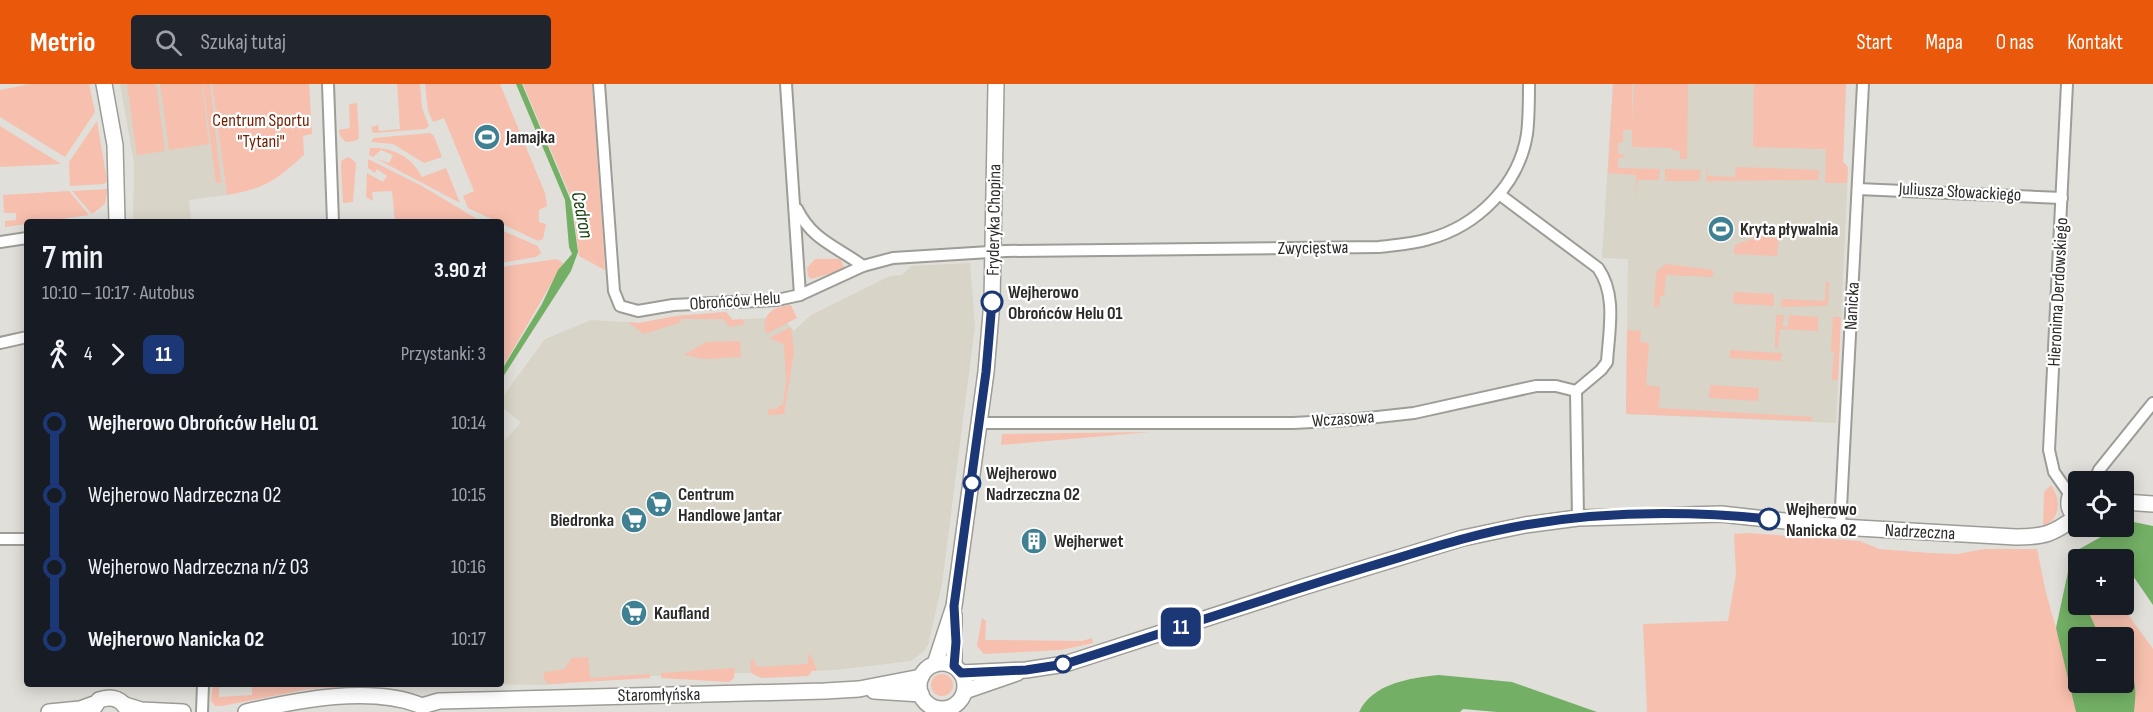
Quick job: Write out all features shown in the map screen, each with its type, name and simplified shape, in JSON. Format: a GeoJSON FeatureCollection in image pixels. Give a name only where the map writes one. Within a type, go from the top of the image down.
{"type":"FeatureCollection","features":[{"type":"Feature","properties":{"kind":"main road"},"geometry":{"type":"LineString","coordinates":[[104,84],[115,145],[117,219]]}},
{"type":"Feature","properties":{"kind":"main road","name":"Fryderyka Chopina"},"geometry":{"type":"LineString","coordinates":[[935,664],[954,606],[989,344],[994,252],[996,84]]}},
{"type":"Feature","properties":{"kind":"main road"},"geometry":{"type":"LineString","coordinates":[[2134,503],[2153,504]]}},
{"type":"Feature","properties":{"kind":"main road","name":"Nadrzeczna"},"geometry":{"type":"LineString","coordinates":[[957,670],[1026,670],[1065,664],[1463,538],[1525,525],[1578,518],[1720,514],[1840,527],[2041,537],[2056,532],[2068,524]]}},
{"type":"Feature","properties":{"kind":"main road","name":"Fryderyka Chopina"},"geometry":{"type":"LineString","coordinates":[[954,606],[957,670]]}},
{"type":"Feature","properties":{"kind":"main road"},"geometry":{"type":"LineString","coordinates":[[935,664],[957,670],[965,692],[955,706],[946,711],[927,704],[921,677],[927,669],[935,664]]}},
{"type":"Feature","properties":{"kind":"main road","name":"Nadrzeczna"},"geometry":{"type":"LineString","coordinates":[[965,692],[1026,670]]}},
{"type":"Feature","properties":{"kind":"main road","name":"Staromłyńska"},"geometry":{"type":"LineString","coordinates":[[246,712],[329,696],[408,700],[422,694],[439,701],[860,689],[921,677]]}},
{"type":"Feature","properties":{"kind":"main road"},"geometry":{"type":"LineString","coordinates":[[94,706],[99,687]]}},
{"type":"Feature","properties":{"kind":"main road"},"geometry":{"type":"LineString","coordinates":[[115,687],[124,706]]}},
{"type":"Feature","properties":{"kind":"main road","name":"Staromłyńska"},"geometry":{"type":"LineString","coordinates":[[860,689],[927,704]]}},
{"type":"Feature","properties":{"kind":"main road"},"geometry":{"type":"LineString","coordinates":[[49,712],[94,706],[111,697],[124,706],[141,710],[183,712]]}},
{"type":"Feature","properties":{"kind":"street"},"geometry":{"type":"LineString","coordinates":[[328,84],[333,219]]}},
{"type":"Feature","properties":{"kind":"street","name":"Obrońców Helu"},"geometry":{"type":"LineString","coordinates":[[599,84],[616,300],[626,310],[638,311],[672,305],[777,300],[800,295],[863,266],[893,258],[994,252]]}},
{"type":"Feature","properties":{"kind":"street"},"geometry":{"type":"LineString","coordinates":[[786,84],[800,295]]}},
{"type":"Feature","properties":{"kind":"street","name":"Zwycięstwa"},"geometry":{"type":"LineString","coordinates":[[994,252],[1379,247],[1430,239],[1474,220],[1500,194],[1518,163],[1526,136],[1529,84]]}},
{"type":"Feature","properties":{"kind":"street","name":"Nanicka"},"geometry":{"type":"LineString","coordinates":[[1840,527],[1863,84]]}},
{"type":"Feature","properties":{"kind":"street","name":"Hieronima Derdowskiego"},"geometry":{"type":"LineString","coordinates":[[2067,84],[2049,450],[2055,472],[2068,484]]}},
{"type":"Feature","properties":{"kind":"street","name":"Juliusza Słowackiego"},"geometry":{"type":"LineString","coordinates":[[1858,189],[2062,198]]}},
{"type":"Feature","properties":{"kind":"street"},"geometry":{"type":"LineString","coordinates":[[1500,194],[1598,268],[1606,280],[1610,294],[1607,362],[1576,391],[1578,518]]}},
{"type":"Feature","properties":{"kind":"street"},"geometry":{"type":"LineString","coordinates":[[795,205],[806,226],[821,240],[863,266]]}},
{"type":"Feature","properties":{"kind":"street"},"geometry":{"type":"LineString","coordinates":[[0,242],[24,238]]}},
{"type":"Feature","properties":{"kind":"street"},"geometry":{"type":"LineString","coordinates":[[0,343],[24,338]]}},
{"type":"Feature","properties":{"kind":"street","name":"Wczasowa"},"geometry":{"type":"LineString","coordinates":[[980,423],[1281,423],[1350,420],[1414,413],[1536,386],[1556,386],[1576,391]]}},
{"type":"Feature","properties":{"kind":"street"},"geometry":{"type":"LineString","coordinates":[[2099,471],[2153,403]]}},
{"type":"Feature","properties":{"kind":"street"},"geometry":{"type":"LineString","coordinates":[[0,539],[24,539]]}},
{"type":"Feature","properties":{"kind":"street"},"geometry":{"type":"LineString","coordinates":[[202,712],[203,687]]}},
{"type":"Feature","properties":{"kind":"shaded area"},"geometry":{"type":"Polygon","coordinates":[[[120,84],[212,84],[227,195],[189,200],[191,219],[133,219],[134,163],[120,84]]]}},
{"type":"Feature","properties":{"kind":"shaded area"},"geometry":{"type":"Polygon","coordinates":[[[516,84],[522,84],[571,201],[578,252],[571,271],[504,375],[504,366],[542,304],[558,270],[572,254],[569,247],[565,200],[516,84]]]}},
{"type":"Feature","properties":{"kind":"shaded area"},"geometry":{"type":"Polygon","coordinates":[[[1613,84],[1846,84],[1843,162],[1848,167],[1836,423],[1626,414],[1628,259],[1602,258],[1613,84]]]}},
{"type":"Feature","properties":{"kind":"shaded area"},"geometry":{"type":"Polygon","coordinates":[[[970,263],[975,326],[942,584],[928,645],[923,652],[911,661],[836,670],[650,676],[545,685],[504,684],[504,442],[521,422],[504,409],[504,395],[545,339],[591,320],[639,323],[676,316],[726,312],[733,320],[782,317],[794,331],[811,315],[890,276],[902,275],[911,266],[970,263]]]}},
{"type":"Feature","properties":{"kind":"shaded area"},"geometry":{"type":"Polygon","coordinates":[[[2134,522],[2153,526],[2153,605],[2134,577],[2134,549],[2079,549],[2101,537],[2134,537],[2134,522]]]}},
{"type":"Feature","properties":{"kind":"shaded area"},"geometry":{"type":"Polygon","coordinates":[[[2068,572],[2068,615],[2090,615],[2095,627],[2068,627],[2068,678],[2056,628],[2068,572]]]}},
{"type":"Feature","properties":{"kind":"shaded area"},"geometry":{"type":"Polygon","coordinates":[[[1439,675],[1512,682],[1597,712],[1497,712],[1463,709],[1460,712],[1359,712],[1373,694],[1383,688],[1405,680],[1439,675]]]}},
{"type":"Feature","properties":{"kind":"shaded area"},"geometry":{"type":"Polygon","coordinates":[[[2134,680],[2135,692],[2134,712],[2076,712],[2071,693],[2134,693],[2134,680]]]}},
{"type":"Feature","properties":{"kind":"green space"},"geometry":{"type":"Polygon","coordinates":[[[30,84],[89,84],[95,112],[65,157],[0,117],[0,90],[30,84]]]}},
{"type":"Feature","properties":{"kind":"green space"},"geometry":{"type":"Polygon","coordinates":[[[127,84],[156,84],[165,151],[137,155],[127,84]]]}},
{"type":"Feature","properties":{"kind":"green space"},"geometry":{"type":"Polygon","coordinates":[[[160,84],[202,84],[209,144],[169,150],[160,84]]]}},
{"type":"Feature","properties":{"kind":"green space"},"geometry":{"type":"Polygon","coordinates":[[[203,84],[210,84],[221,183],[216,183],[203,84]]]}},
{"type":"Feature","properties":{"kind":"green space","name":"Centrum Sportu \"Tytani\""},"geometry":{"type":"Polygon","coordinates":[[[212,84],[309,84],[312,134],[303,136],[304,155],[269,182],[227,195],[212,84]]]}},
{"type":"Feature","properties":{"kind":"green space"},"geometry":{"type":"Polygon","coordinates":[[[397,84],[420,84],[422,108],[429,126],[425,129],[373,133],[371,127],[378,125],[379,131],[400,129],[397,84]]]}},
{"type":"Feature","properties":{"kind":"green space","name":"Jamajka"},"geometry":{"type":"Polygon","coordinates":[[[425,84],[500,84],[545,193],[547,206],[539,210],[539,222],[546,224],[543,239],[538,241],[504,225],[504,219],[491,219],[468,208],[463,196],[474,191],[444,118],[433,122],[428,111],[425,84]]]}},
{"type":"Feature","properties":{"kind":"green space"},"geometry":{"type":"Polygon","coordinates":[[[523,84],[592,84],[605,270],[579,256],[572,200],[523,84]]]}},
{"type":"Feature","properties":{"kind":"green space"},"geometry":{"type":"Polygon","coordinates":[[[1613,84],[1632,84],[1632,124],[1634,84],[1688,84],[1687,159],[1680,159],[1680,151],[1672,148],[1632,147],[1632,130],[1623,130],[1623,142],[1618,143],[1618,154],[1624,155],[1624,158],[1618,158],[1618,168],[1660,169],[1659,180],[1637,180],[1636,206],[1636,175],[1608,173],[1613,84]]]}},
{"type":"Feature","properties":{"kind":"green space"},"geometry":{"type":"Polygon","coordinates":[[[1754,84],[1846,84],[1843,162],[1848,167],[1847,183],[1825,183],[1826,149],[1753,147],[1754,84]]]}},
{"type":"Feature","properties":{"kind":"green space"},"geometry":{"type":"Polygon","coordinates":[[[357,103],[359,138],[346,142],[340,136],[339,130],[350,128],[349,104],[357,103]]]}},
{"type":"Feature","properties":{"kind":"green space"},"geometry":{"type":"Polygon","coordinates":[[[97,121],[107,181],[104,184],[70,186],[69,162],[97,121]]]}},
{"type":"Feature","properties":{"kind":"green space"},"geometry":{"type":"Polygon","coordinates":[[[0,126],[61,164],[0,167],[0,126]]]}},
{"type":"Feature","properties":{"kind":"green space"},"geometry":{"type":"Polygon","coordinates":[[[430,133],[434,136],[442,157],[424,163],[393,144],[371,142],[374,138],[430,133]]]}},
{"type":"Feature","properties":{"kind":"green space"},"geometry":{"type":"Polygon","coordinates":[[[370,148],[394,151],[413,164],[422,177],[446,168],[460,203],[377,159],[389,163],[393,155],[381,150],[373,157],[369,155],[370,148]]]}},
{"type":"Feature","properties":{"kind":"green space"},"geometry":{"type":"Polygon","coordinates":[[[349,157],[356,163],[353,202],[343,203],[341,165],[342,160],[349,157]]]}},
{"type":"Feature","properties":{"kind":"green space"},"geometry":{"type":"Polygon","coordinates":[[[368,159],[422,186],[477,219],[395,219],[392,191],[372,192],[373,201],[366,197],[367,173],[383,182],[387,176],[377,169],[375,173],[368,168],[368,159]]]}},
{"type":"Feature","properties":{"kind":"green space"},"geometry":{"type":"Polygon","coordinates":[[[1707,167],[1708,176],[1735,177],[1736,167],[1819,170],[1819,180],[1706,181],[1707,167]]]}},
{"type":"Feature","properties":{"kind":"green space"},"geometry":{"type":"Polygon","coordinates":[[[1665,169],[1701,170],[1699,181],[1665,181],[1665,169]]]}},
{"type":"Feature","properties":{"kind":"green space"},"geometry":{"type":"Polygon","coordinates":[[[108,189],[105,204],[92,214],[72,191],[108,189]]]}},
{"type":"Feature","properties":{"kind":"green space"},"geometry":{"type":"Polygon","coordinates":[[[69,191],[89,215],[61,219],[24,219],[24,224],[5,227],[5,221],[16,220],[16,213],[4,213],[3,195],[69,191]]]}},
{"type":"Feature","properties":{"kind":"green space"},"geometry":{"type":"Polygon","coordinates":[[[1767,223],[1779,232],[1777,256],[1734,254],[1735,245],[1759,236],[1767,223]]]}},
{"type":"Feature","properties":{"kind":"green space"},"geometry":{"type":"Polygon","coordinates":[[[504,231],[538,246],[541,253],[536,257],[504,262],[504,231]]]}},
{"type":"Feature","properties":{"kind":"green space"},"geometry":{"type":"Polygon","coordinates":[[[557,259],[563,263],[504,365],[504,267],[557,259]]]}},
{"type":"Feature","properties":{"kind":"green space"},"geometry":{"type":"Polygon","coordinates":[[[815,259],[840,259],[844,267],[840,271],[811,279],[807,268],[815,259]]]}},
{"type":"Feature","properties":{"kind":"green space"},"geometry":{"type":"Polygon","coordinates":[[[1666,264],[1713,270],[1713,277],[1666,275],[1664,296],[1660,296],[1659,307],[1654,307],[1656,272],[1666,264]]]}},
{"type":"Feature","properties":{"kind":"green space"},"geometry":{"type":"Polygon","coordinates":[[[1826,282],[1829,282],[1826,306],[1781,307],[1781,299],[1825,301],[1826,282]]]}},
{"type":"Feature","properties":{"kind":"green space"},"geometry":{"type":"Polygon","coordinates":[[[1734,292],[1774,294],[1774,306],[1736,304],[1733,302],[1734,292]]]}},
{"type":"Feature","properties":{"kind":"green space"},"geometry":{"type":"Polygon","coordinates":[[[791,305],[797,318],[766,334],[765,321],[770,313],[778,308],[791,305]]]}},
{"type":"Feature","properties":{"kind":"green space"},"geometry":{"type":"Polygon","coordinates":[[[726,312],[732,320],[742,319],[745,324],[730,327],[723,319],[680,319],[681,322],[644,334],[628,322],[639,323],[676,316],[726,312]]]}},
{"type":"Feature","properties":{"kind":"green space"},"geometry":{"type":"Polygon","coordinates":[[[1776,315],[1784,315],[1782,326],[1788,327],[1789,315],[1818,317],[1818,331],[1780,329],[1778,348],[1775,348],[1776,315]]]}},
{"type":"Feature","properties":{"kind":"green space"},"geometry":{"type":"Polygon","coordinates":[[[1833,317],[1841,317],[1838,380],[1832,380],[1833,317]]]}},
{"type":"Feature","properties":{"kind":"green space"},"geometry":{"type":"Polygon","coordinates":[[[791,327],[794,352],[784,414],[768,415],[768,409],[778,409],[779,405],[783,405],[786,381],[784,344],[769,338],[791,327]]]}},
{"type":"Feature","properties":{"kind":"green space"},"geometry":{"type":"Polygon","coordinates":[[[1627,330],[1641,331],[1640,342],[1649,343],[1646,385],[1660,387],[1659,408],[1812,417],[1812,421],[1626,414],[1627,330]]]}},
{"type":"Feature","properties":{"kind":"green space"},"geometry":{"type":"Polygon","coordinates":[[[740,341],[741,357],[706,359],[684,355],[706,342],[740,341]]]}},
{"type":"Feature","properties":{"kind":"green space"},"geometry":{"type":"Polygon","coordinates":[[[1730,350],[1782,353],[1781,361],[1730,358],[1730,350]]]}},
{"type":"Feature","properties":{"kind":"green space"},"geometry":{"type":"Polygon","coordinates":[[[1710,385],[1759,388],[1758,401],[1709,398],[1710,385]]]}},
{"type":"Feature","properties":{"kind":"green space"},"geometry":{"type":"Polygon","coordinates":[[[1150,432],[1001,445],[1002,434],[1150,432]]]}},
{"type":"Feature","properties":{"kind":"green space"},"geometry":{"type":"Polygon","coordinates":[[[2051,485],[2057,497],[2058,509],[2053,519],[2043,528],[2044,492],[2051,485]]]}},
{"type":"Feature","properties":{"kind":"green space"},"geometry":{"type":"Polygon","coordinates":[[[1734,534],[1860,541],[1879,549],[1930,553],[1957,554],[1985,549],[2037,549],[2046,593],[2068,670],[2068,693],[2075,693],[2080,712],[1647,712],[1643,624],[1728,621],[1736,574],[1734,534]]]}},
{"type":"Feature","properties":{"kind":"green space"},"geometry":{"type":"Polygon","coordinates":[[[2078,615],[2128,615],[2153,649],[2153,712],[2110,712],[2119,693],[2134,693],[2134,627],[2078,627],[2078,615]]]}},
{"type":"Feature","properties":{"kind":"green space"},"geometry":{"type":"Polygon","coordinates":[[[982,618],[986,621],[985,640],[1082,641],[1092,638],[1093,643],[1061,650],[984,654],[977,646],[982,618]]]}},
{"type":"Feature","properties":{"kind":"green space"},"geometry":{"type":"Polygon","coordinates":[[[808,655],[811,655],[817,671],[812,671],[808,676],[761,678],[751,673],[750,663],[754,658],[756,667],[808,664],[808,655]]]}},
{"type":"Feature","properties":{"kind":"green space"},"geometry":{"type":"Polygon","coordinates":[[[588,657],[590,678],[650,674],[650,678],[548,684],[543,677],[545,672],[564,669],[572,658],[588,657]]]}},
{"type":"Feature","properties":{"kind":"green space"},"geometry":{"type":"Polygon","coordinates":[[[735,668],[734,678],[729,682],[661,678],[661,673],[735,668]]]}},
{"type":"Feature","properties":{"kind":"green space"},"geometry":{"type":"Polygon","coordinates":[[[942,674],[950,677],[953,685],[950,693],[942,696],[934,693],[931,685],[934,677],[942,674]]]}},
{"type":"Feature","properties":{"kind":"green space"},"geometry":{"type":"Polygon","coordinates":[[[213,687],[219,687],[219,697],[252,695],[252,687],[362,687],[308,689],[222,706],[215,706],[211,701],[213,687]]]}},
{"type":"Feature","properties":{"kind":"bus line","name":"11"},"geometry":{"type":"LineString","coordinates":[[992,302],[986,372],[954,606],[956,642],[954,666],[961,673],[985,670],[1026,670],[1065,664],[1463,538],[1525,525],[1578,518],[1661,514],[1720,514],[1769,519]]}},
{"type":"Feature","properties":{"kind":"place","name":"Jamajka"},"geometry":{"type":"Point","coordinates":[487,137]}},
{"type":"Feature","properties":{"kind":"place","name":"Kryta pływalnia"},"geometry":{"type":"Point","coordinates":[1721,229]}},
{"type":"Feature","properties":{"kind":"place","name":"Wejherowo Obrońców Helu 01"},"geometry":{"type":"Point","coordinates":[992,302]}},
{"type":"Feature","properties":{"kind":"place","name":"Wejherowo Nadrzeczna 02"},"geometry":{"type":"Point","coordinates":[972,483]}},
{"type":"Feature","properties":{"kind":"place","name":"Centrum Handlowe Jantar"},"geometry":{"type":"Point","coordinates":[659,504]}},
{"type":"Feature","properties":{"kind":"place","name":"Wejherowo Nanicka 02"},"geometry":{"type":"Point","coordinates":[1769,519]}},
{"type":"Feature","properties":{"kind":"place","name":"Biedronka"},"geometry":{"type":"Point","coordinates":[634,520]}},
{"type":"Feature","properties":{"kind":"place","name":"Wejherwet"},"geometry":{"type":"Point","coordinates":[1034,541]}},
{"type":"Feature","properties":{"kind":"place","name":"Kaufland"},"geometry":{"type":"Point","coordinates":[634,613]}},
{"type":"Feature","properties":{"kind":"water label","name":"Cedron"},"geometry":{"type":"Point","coordinates":[582,215]}}]}
